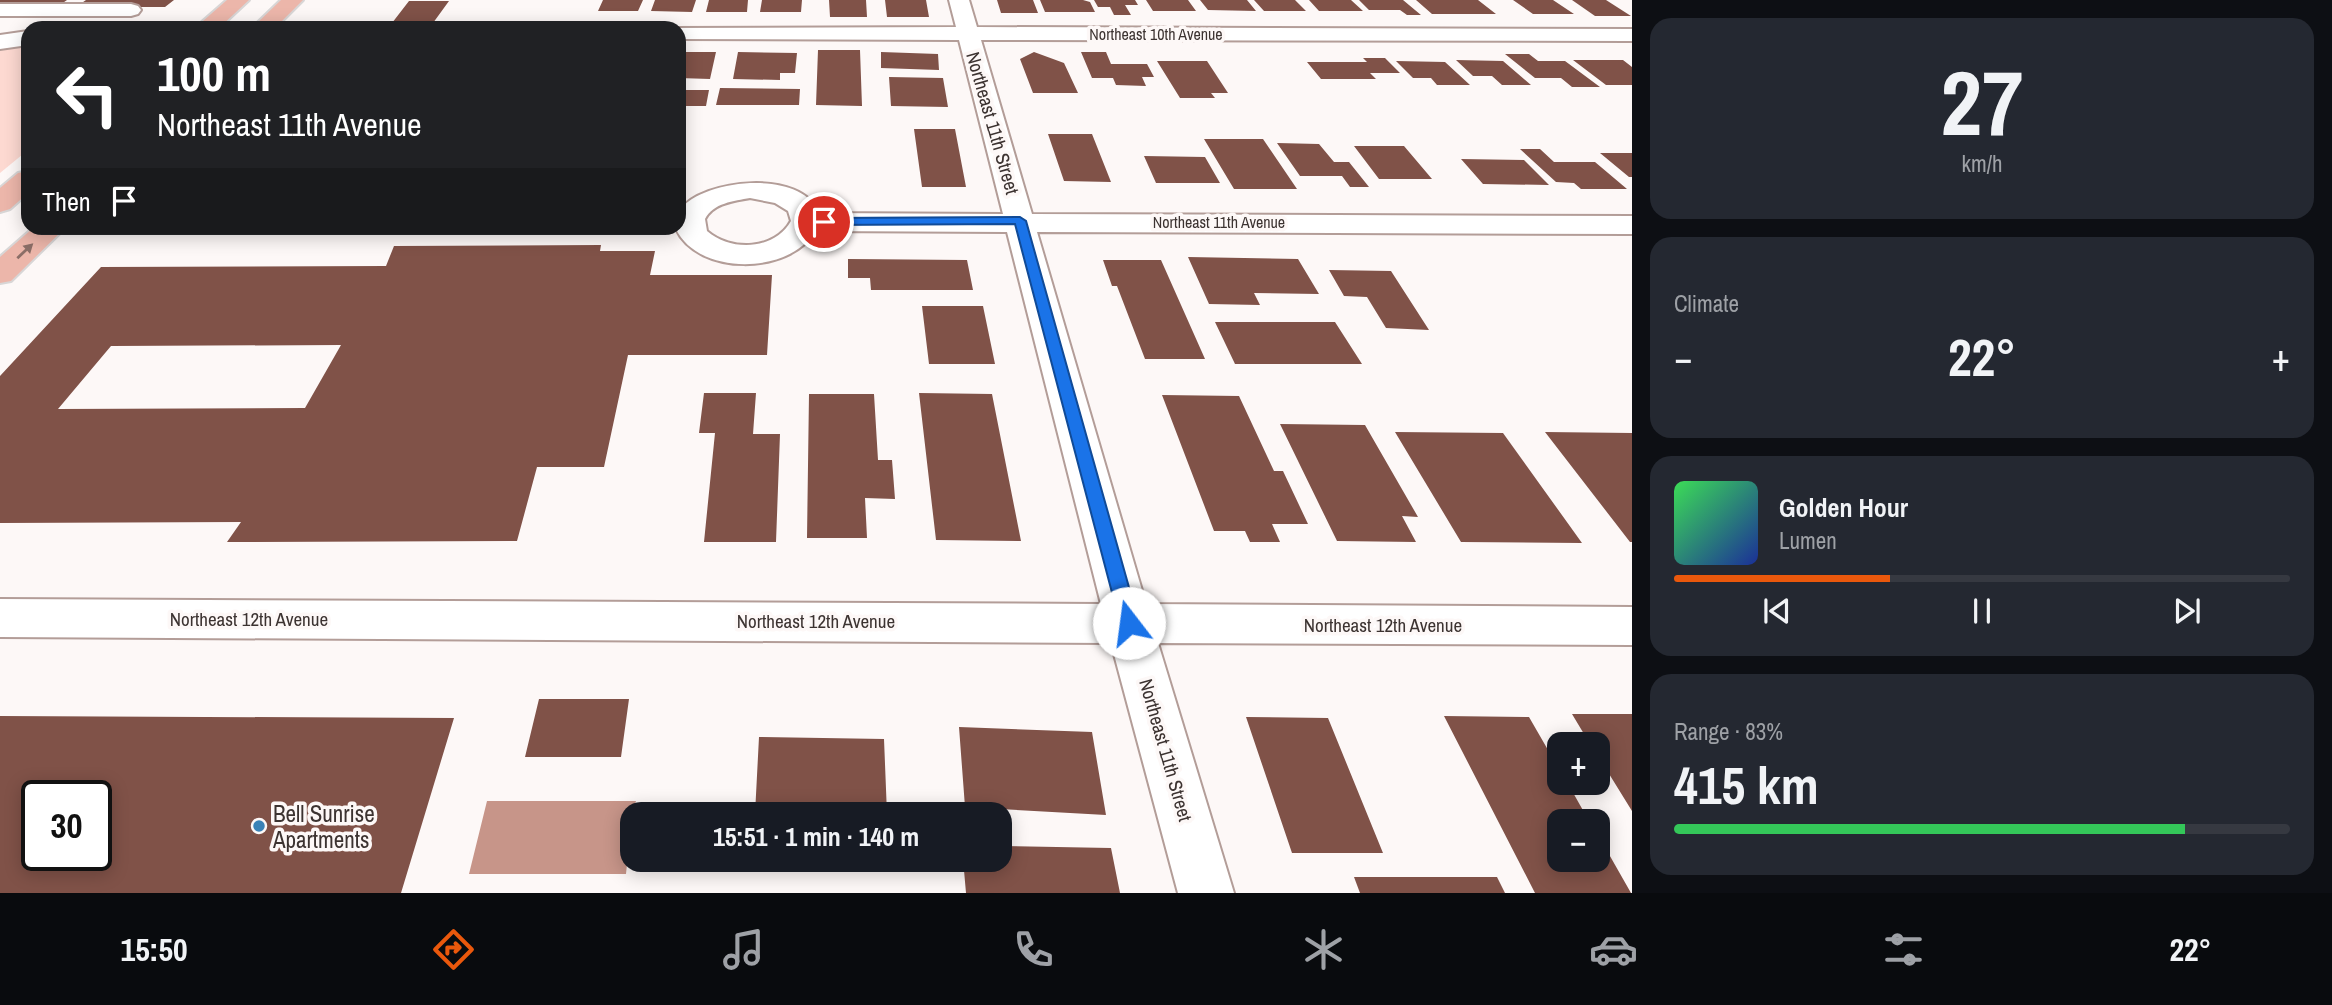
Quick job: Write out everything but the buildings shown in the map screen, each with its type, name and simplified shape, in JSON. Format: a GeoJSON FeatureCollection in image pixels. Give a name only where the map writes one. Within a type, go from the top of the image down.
{"type":"FeatureCollection","features":[{"type":"Feature","properties":{"kind":"main road"},"geometry":{"type":"LineString","coordinates":[[214,21],[239,0]]}},
{"type":"Feature","properties":{"kind":"main road"},"geometry":{"type":"LineString","coordinates":[[270,21],[293,0]]}},
{"type":"Feature","properties":{"kind":"main road"},"geometry":{"type":"LineString","coordinates":[[0,203],[21,185]]}},
{"type":"Feature","properties":{"kind":"main road"},"geometry":{"type":"LineString","coordinates":[[0,274],[42,235]]}},
{"type":"Feature","properties":{"kind":"street"},"geometry":{"type":"LineString","coordinates":[[0,10],[131,10]]}},
{"type":"Feature","properties":{"kind":"street","name":"Northeast 10th Avenue"},"geometry":{"type":"LineString","coordinates":[[686,33],[963,17],[1632,35]]}},
{"type":"Feature","properties":{"kind":"street","name":"Northeast 11th Street"},"geometry":{"type":"LineString","coordinates":[[963,17],[1206,893]]}},
{"type":"Feature","properties":{"kind":"street"},"geometry":{"type":"LineString","coordinates":[[0,42],[21,39]]}},
{"type":"Feature","properties":{"kind":"street"},"geometry":{"type":"LineString","coordinates":[[0,54],[21,56]]}},
{"type":"Feature","properties":{"kind":"street"},"geometry":{"type":"LineString","coordinates":[[686,220],[703,203],[732,192],[750,190],[768,192],[796,203],[804,212],[807,222],[803,233],[775,249],[734,253],[715,249],[701,242],[686,224]]}},
{"type":"Feature","properties":{"kind":"street","name":"Northeast 11th Avenue"},"geometry":{"type":"LineString","coordinates":[[807,222],[1632,225]]}},
{"type":"Feature","properties":{"kind":"street","name":"Northeast 12th Avenue"},"geometry":{"type":"LineString","coordinates":[[0,618],[1632,626]]}},
{"type":"Feature","properties":{"kind":"shaded area"},"geometry":{"type":"Polygon","coordinates":[[[0,41],[21,41],[21,156],[0,173],[0,41]]]}},
{"type":"Feature","properties":{"kind":"shaded area"},"geometry":{"type":"Polygon","coordinates":[[[487,801],[636,801],[620,802],[620,872],[626,874],[469,874],[487,801]]]}},
{"type":"Feature","properties":{"kind":"place","name":"Bell Sunrise Apartments"},"geometry":{"type":"Point","coordinates":[259,826]}},
{"type":"Feature","properties":{"kind":"route"},"geometry":{"type":"LineString","coordinates":[[824,222],[1020,221],[1129,623]]}}]}
